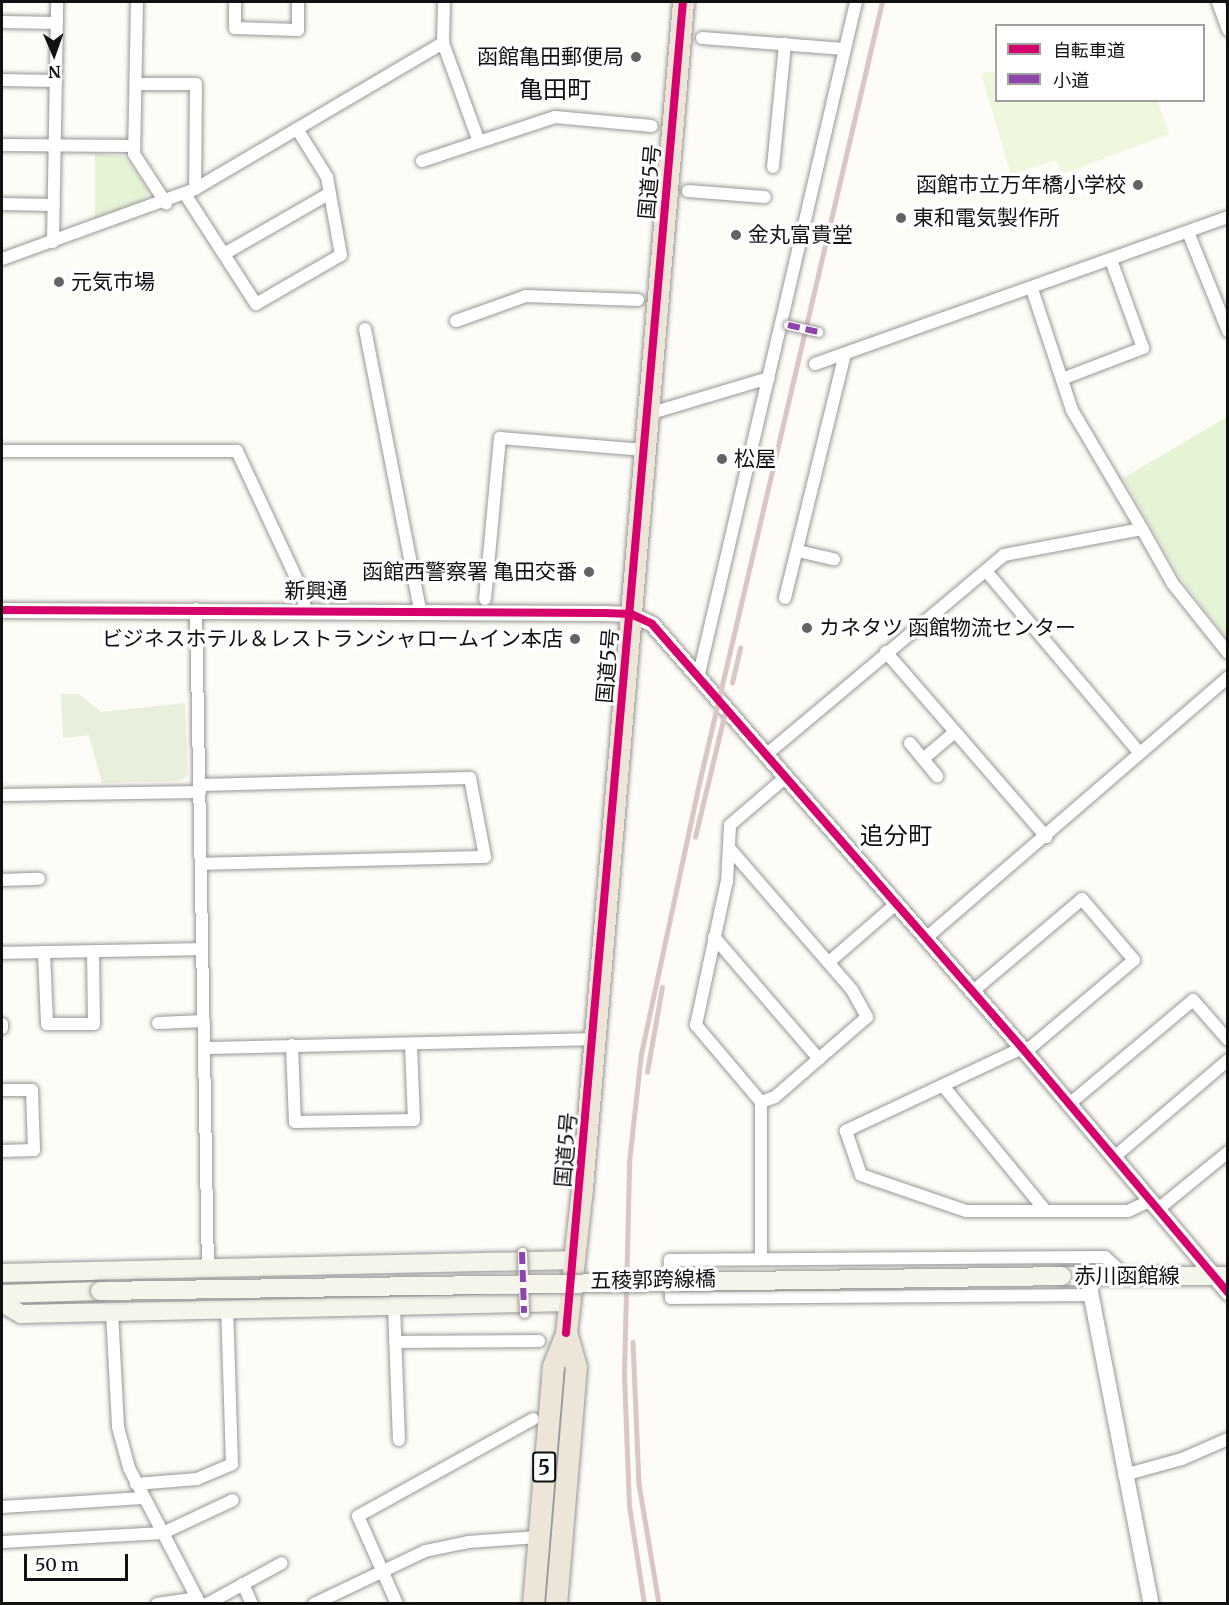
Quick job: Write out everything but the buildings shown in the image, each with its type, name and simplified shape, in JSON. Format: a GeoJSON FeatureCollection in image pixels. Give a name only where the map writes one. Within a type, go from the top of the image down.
{"type":"FeatureCollection","features":[{"type":"Feature","properties":{"kind":"highway","name":"国道5号"},"geometry":{"type":"LineString","coordinates":[[533,1604],[553,1366],[566,1333],[574,1260],[683,2]]}},
{"type":"Feature","properties":{"kind":"highway","name":"国道5号"},"geometry":{"type":"LineString","coordinates":[[556,1604],[576,1367],[566,1333]]}},
{"type":"Feature","properties":{"kind":"main road"},"geometry":{"type":"LineString","coordinates":[[2,1272],[574,1260]]}},
{"type":"Feature","properties":{"kind":"main road","name":"赤川函館線"},"geometry":{"type":"LineString","coordinates":[[1062,1276],[1221,1276]]}},
{"type":"Feature","properties":{"kind":"main road","name":"五稜郭跨線橋"},"geometry":{"type":"LineString","coordinates":[[2,1294],[1062,1276]]}},
{"type":"Feature","properties":{"kind":"main road"},"geometry":{"type":"LineString","coordinates":[[2,1303],[21,1314],[569,1302]]}},
{"type":"Feature","properties":{"kind":"street"},"geometry":{"type":"LineString","coordinates":[[53,242],[57,2]]}},
{"type":"Feature","properties":{"kind":"street"},"geometry":{"type":"LineString","coordinates":[[137,2],[134,154],[166,203]]}},
{"type":"Feature","properties":{"kind":"street"},"geometry":{"type":"LineString","coordinates":[[235,2],[234,28],[298,30],[298,2]]}},
{"type":"Feature","properties":{"kind":"street"},"geometry":{"type":"LineString","coordinates":[[444,2],[443,43],[479,142]]}},
{"type":"Feature","properties":{"kind":"street"},"geometry":{"type":"LineString","coordinates":[[699,674],[856,2]]}},
{"type":"Feature","properties":{"kind":"street"},"geometry":{"type":"LineString","coordinates":[[1218,2],[1227,30]]}},
{"type":"Feature","properties":{"kind":"street"},"geometry":{"type":"LineString","coordinates":[[2,22],[57,23]]}},
{"type":"Feature","properties":{"kind":"street"},"geometry":{"type":"LineString","coordinates":[[702,38],[845,49]]}},
{"type":"Feature","properties":{"kind":"street"},"geometry":{"type":"LineString","coordinates":[[2,259],[166,203],[190,192],[443,43]]}},
{"type":"Feature","properties":{"kind":"street"},"geometry":{"type":"LineString","coordinates":[[773,167],[784,44]]}},
{"type":"Feature","properties":{"kind":"street"},"geometry":{"type":"LineString","coordinates":[[2,80],[56,81]]}},
{"type":"Feature","properties":{"kind":"street"},"geometry":{"type":"LineString","coordinates":[[136,84],[196,84],[190,192],[224,254],[256,304],[341,255],[327,177],[297,129]]}},
{"type":"Feature","properties":{"kind":"street"},"geometry":{"type":"LineString","coordinates":[[423,161],[555,117],[652,126]]}},
{"type":"Feature","properties":{"kind":"street"},"geometry":{"type":"LineString","coordinates":[[2,145],[134,146]]}},
{"type":"Feature","properties":{"kind":"street"},"geometry":{"type":"LineString","coordinates":[[688,191],[765,197]]}},
{"type":"Feature","properties":{"kind":"street"},"geometry":{"type":"LineString","coordinates":[[224,254],[330,192]]}},
{"type":"Feature","properties":{"kind":"street"},"geometry":{"type":"LineString","coordinates":[[2,204],[54,205]]}},
{"type":"Feature","properties":{"kind":"street"},"geometry":{"type":"LineString","coordinates":[[815,364],[1032,289],[1227,217]]}},
{"type":"Feature","properties":{"kind":"street"},"geometry":{"type":"LineString","coordinates":[[1188,232],[1227,331]]}},
{"type":"Feature","properties":{"kind":"street"},"geometry":{"type":"LineString","coordinates":[[1062,379],[1143,348],[1111,260]]}},
{"type":"Feature","properties":{"kind":"street"},"geometry":{"type":"LineString","coordinates":[[1032,289],[1072,410],[1173,584],[1227,652]]}},
{"type":"Feature","properties":{"kind":"street"},"geometry":{"type":"LineString","coordinates":[[456,321],[526,296],[638,300]]}},
{"type":"Feature","properties":{"kind":"street"},"geometry":{"type":"LineString","coordinates":[[788,325],[818,332]]}},
{"type":"Feature","properties":{"kind":"street"},"geometry":{"type":"LineString","coordinates":[[365,329],[420,610]]}},
{"type":"Feature","properties":{"kind":"street"},"geometry":{"type":"LineString","coordinates":[[785,598],[845,354]]}},
{"type":"Feature","properties":{"kind":"street"},"geometry":{"type":"LineString","coordinates":[[648,414],[769,378]]}},
{"type":"Feature","properties":{"kind":"street"},"geometry":{"type":"LineString","coordinates":[[485,599],[500,438],[644,450]]}},
{"type":"Feature","properties":{"kind":"street"},"geometry":{"type":"LineString","coordinates":[[2,451],[237,451],[304,595],[304,609]]}},
{"type":"Feature","properties":{"kind":"street"},"geometry":{"type":"LineString","coordinates":[[767,754],[1004,555],[1142,529]]}},
{"type":"Feature","properties":{"kind":"street"},"geometry":{"type":"LineString","coordinates":[[798,552],[834,559]]}},
{"type":"Feature","properties":{"kind":"street"},"geometry":{"type":"LineString","coordinates":[[986,571],[1140,753]]}},
{"type":"Feature","properties":{"kind":"street"},"geometry":{"type":"LineString","coordinates":[[196,609],[208,1269]]}},
{"type":"Feature","properties":{"kind":"street","name":"新興通"},"geometry":{"type":"LineString","coordinates":[[2,610],[304,609],[631,614]]}},
{"type":"Feature","properties":{"kind":"street"},"geometry":{"type":"LineString","coordinates":[[631,614],[652,624],[699,674],[1023,1050],[1153,1205],[1221,1276],[1227,1293]]}},
{"type":"Feature","properties":{"kind":"street"},"geometry":{"type":"LineString","coordinates":[[886,652],[1046,837]]}},
{"type":"Feature","properties":{"kind":"street"},"geometry":{"type":"LineString","coordinates":[[926,938],[1046,837],[1227,677]]}},
{"type":"Feature","properties":{"kind":"street"},"geometry":{"type":"LineString","coordinates":[[923,759],[955,732]]}},
{"type":"Feature","properties":{"kind":"street"},"geometry":{"type":"LineString","coordinates":[[910,743],[938,776]]}},
{"type":"Feature","properties":{"kind":"street"},"geometry":{"type":"LineString","coordinates":[[761,1259],[761,1102],[696,1025],[730,849],[730,825],[787,776]]}},
{"type":"Feature","properties":{"kind":"street"},"geometry":{"type":"LineString","coordinates":[[2,795],[470,778],[485,857],[201,864]]}},
{"type":"Feature","properties":{"kind":"street"},"geometry":{"type":"LineString","coordinates":[[730,849],[852,990],[867,1017],[775,1097],[761,1102]]}},
{"type":"Feature","properties":{"kind":"street"},"geometry":{"type":"LineString","coordinates":[[2,880],[39,879]]}},
{"type":"Feature","properties":{"kind":"street"},"geometry":{"type":"LineString","coordinates":[[972,992],[1082,899],[1134,960],[1023,1050],[846,1131],[861,1175],[966,1211],[1128,1210],[1153,1205],[1227,1152]]}},
{"type":"Feature","properties":{"kind":"street"},"geometry":{"type":"LineString","coordinates":[[828,962],[896,904]]}},
{"type":"Feature","properties":{"kind":"street"},"geometry":{"type":"LineString","coordinates":[[714,937],[819,1059]]}},
{"type":"Feature","properties":{"kind":"street"},"geometry":{"type":"LineString","coordinates":[[2,953],[202,949]]}},
{"type":"Feature","properties":{"kind":"street"},"geometry":{"type":"LineString","coordinates":[[44,952],[47,1024],[70,1024],[94,1023],[93,951]]}},
{"type":"Feature","properties":{"kind":"street"},"geometry":{"type":"LineString","coordinates":[[1068,1105],[1193,1000],[1227,1040]]}},
{"type":"Feature","properties":{"kind":"street"},"geometry":{"type":"LineString","coordinates":[[158,1023],[204,1021]]}},
{"type":"Feature","properties":{"kind":"street"},"geometry":{"type":"LineString","coordinates":[[205,1048],[593,1040]]}},
{"type":"Feature","properties":{"kind":"street"},"geometry":{"type":"LineString","coordinates":[[292,1045],[295,1122],[414,1120],[411,1044]]}},
{"type":"Feature","properties":{"kind":"street"},"geometry":{"type":"LineString","coordinates":[[1113,1158],[1227,1060]]}},
{"type":"Feature","properties":{"kind":"street"},"geometry":{"type":"LineString","coordinates":[[944,1087],[1045,1210]]}},
{"type":"Feature","properties":{"kind":"street"},"geometry":{"type":"LineString","coordinates":[[2,1090],[32,1090],[34,1150],[2,1151]]}},
{"type":"Feature","properties":{"kind":"street"},"geometry":{"type":"LineString","coordinates":[[522,1252],[524,1313]]}},
{"type":"Feature","properties":{"kind":"street"},"geometry":{"type":"LineString","coordinates":[[1090,1295],[671,1298],[670,1260],[1105,1257],[1124,1275]]}},
{"type":"Feature","properties":{"kind":"street"},"geometry":{"type":"LineString","coordinates":[[1087,1275],[1124,1475],[1151,1604]]}},
{"type":"Feature","properties":{"kind":"street"},"geometry":{"type":"LineString","coordinates":[[394,1305],[399,1440]]}},
{"type":"Feature","properties":{"kind":"street"},"geometry":{"type":"LineString","coordinates":[[136,1484],[197,1479],[232,1464],[227,1308]]}},
{"type":"Feature","properties":{"kind":"street"},"geometry":{"type":"LineString","coordinates":[[112,1312],[118,1427],[136,1484],[201,1602]]}},
{"type":"Feature","properties":{"kind":"street"},"geometry":{"type":"LineString","coordinates":[[395,1342],[539,1341]]}},
{"type":"Feature","properties":{"kind":"street"},"geometry":{"type":"LineString","coordinates":[[398,1604],[358,1516],[533,1419]]}},
{"type":"Feature","properties":{"kind":"street"},"geometry":{"type":"LineString","coordinates":[[1124,1475],[1182,1459],[1227,1438]]}},
{"type":"Feature","properties":{"kind":"street"},"geometry":{"type":"LineString","coordinates":[[2,1507],[143,1498]]}},
{"type":"Feature","properties":{"kind":"street"},"geometry":{"type":"LineString","coordinates":[[2,1542],[163,1533],[233,1500]]}},
{"type":"Feature","properties":{"kind":"street"},"geometry":{"type":"LineString","coordinates":[[314,1604],[425,1551],[452,1544],[538,1537]]}},
{"type":"Feature","properties":{"kind":"street"},"geometry":{"type":"LineString","coordinates":[[157,1604],[201,1602],[243,1584],[282,1563]]}},
{"type":"Feature","properties":{"kind":"street"},"geometry":{"type":"LineString","coordinates":[[243,1584],[252,1604]]}},
{"type":"Feature","properties":{"kind":"green space"},"geometry":{"type":"Polygon","coordinates":[[[995,71],[995,102],[1158,102],[1169,134],[1062,174],[1056,160],[1011,175],[981,74],[995,71]]]}},
{"type":"Feature","properties":{"kind":"green space"},"geometry":{"type":"Polygon","coordinates":[[[95,153],[124,156],[149,191],[145,201],[95,219],[95,153]]]}},
{"type":"Feature","properties":{"kind":"green space"},"geometry":{"type":"Polygon","coordinates":[[[1227,417],[1227,638],[1179,576],[1123,478],[1227,417]]]}},
{"type":"Feature","properties":{"kind":"green space"},"geometry":{"type":"Polygon","coordinates":[[[61,694],[79,694],[101,712],[185,703],[188,775],[180,781],[102,783],[89,735],[63,738],[61,694]]]}},
{"type":"Feature","properties":{"kind":"railway"},"geometry":{"type":"LineString","coordinates":[[644,1604],[629,1506],[624,1373],[629,1162],[641,1054],[700,779],[882,2]]}},
{"type":"Feature","properties":{"kind":"railway"},"geometry":{"type":"LineString","coordinates":[[732,683],[740,648]]}},
{"type":"Feature","properties":{"kind":"railway"},"geometry":{"type":"LineString","coordinates":[[695,837],[725,712]]}},
{"type":"Feature","properties":{"kind":"railway"},"geometry":{"type":"LineString","coordinates":[[647,1072],[662,987]]}},
{"type":"Feature","properties":{"kind":"railway"},"geometry":{"type":"LineString","coordinates":[[633,1342],[639,1484],[659,1604]]}},
{"type":"Feature","properties":{"kind":"marked path"},"geometry":{"type":"LineString","coordinates":[[788,325],[818,332]]}},
{"type":"Feature","properties":{"kind":"marked path"},"geometry":{"type":"LineString","coordinates":[[522,1252],[524,1313]]}},
{"type":"Feature","properties":{"kind":"cycle path"},"geometry":{"type":"LineString","coordinates":[[566,1333],[683,2]]}},
{"type":"Feature","properties":{"kind":"cycle path"},"geometry":{"type":"LineString","coordinates":[[2,610],[604,613],[631,614],[652,624],[1022,1048],[1228,1293]]}},
{"type":"Feature","properties":{"kind":"place","name":"函館亀田郵便局"},"geometry":{"type":"Point","coordinates":[636,57]}},
{"type":"Feature","properties":{"kind":"place","name":"函館市立万年橋小学校"},"geometry":{"type":"Point","coordinates":[1138,185]}},
{"type":"Feature","properties":{"kind":"place","name":"東和電気製作所"},"geometry":{"type":"Point","coordinates":[901,218]}},
{"type":"Feature","properties":{"kind":"place","name":"金丸富貴堂"},"geometry":{"type":"Point","coordinates":[736,235]}},
{"type":"Feature","properties":{"kind":"place","name":"元気市場"},"geometry":{"type":"Point","coordinates":[59,282]}},
{"type":"Feature","properties":{"kind":"place","name":"松屋"},"geometry":{"type":"Point","coordinates":[722,459]}},
{"type":"Feature","properties":{"kind":"place","name":"函館西警察署 亀田交番"},"geometry":{"type":"Point","coordinates":[589,572]}},
{"type":"Feature","properties":{"kind":"place","name":"カネタツ 函館物流センター"},"geometry":{"type":"Point","coordinates":[807,628]}},
{"type":"Feature","properties":{"kind":"place","name":"ビジネスホテル＆レストランシャロームイン本店"},"geometry":{"type":"Point","coordinates":[575,639]}},
{"type":"Feature","properties":{"kind":"district","name":"亀田町"},"geometry":{"type":"Point","coordinates":[555,90]}},
{"type":"Feature","properties":{"kind":"district","name":"追分町"},"geometry":{"type":"Point","coordinates":[896,836]}}]}
